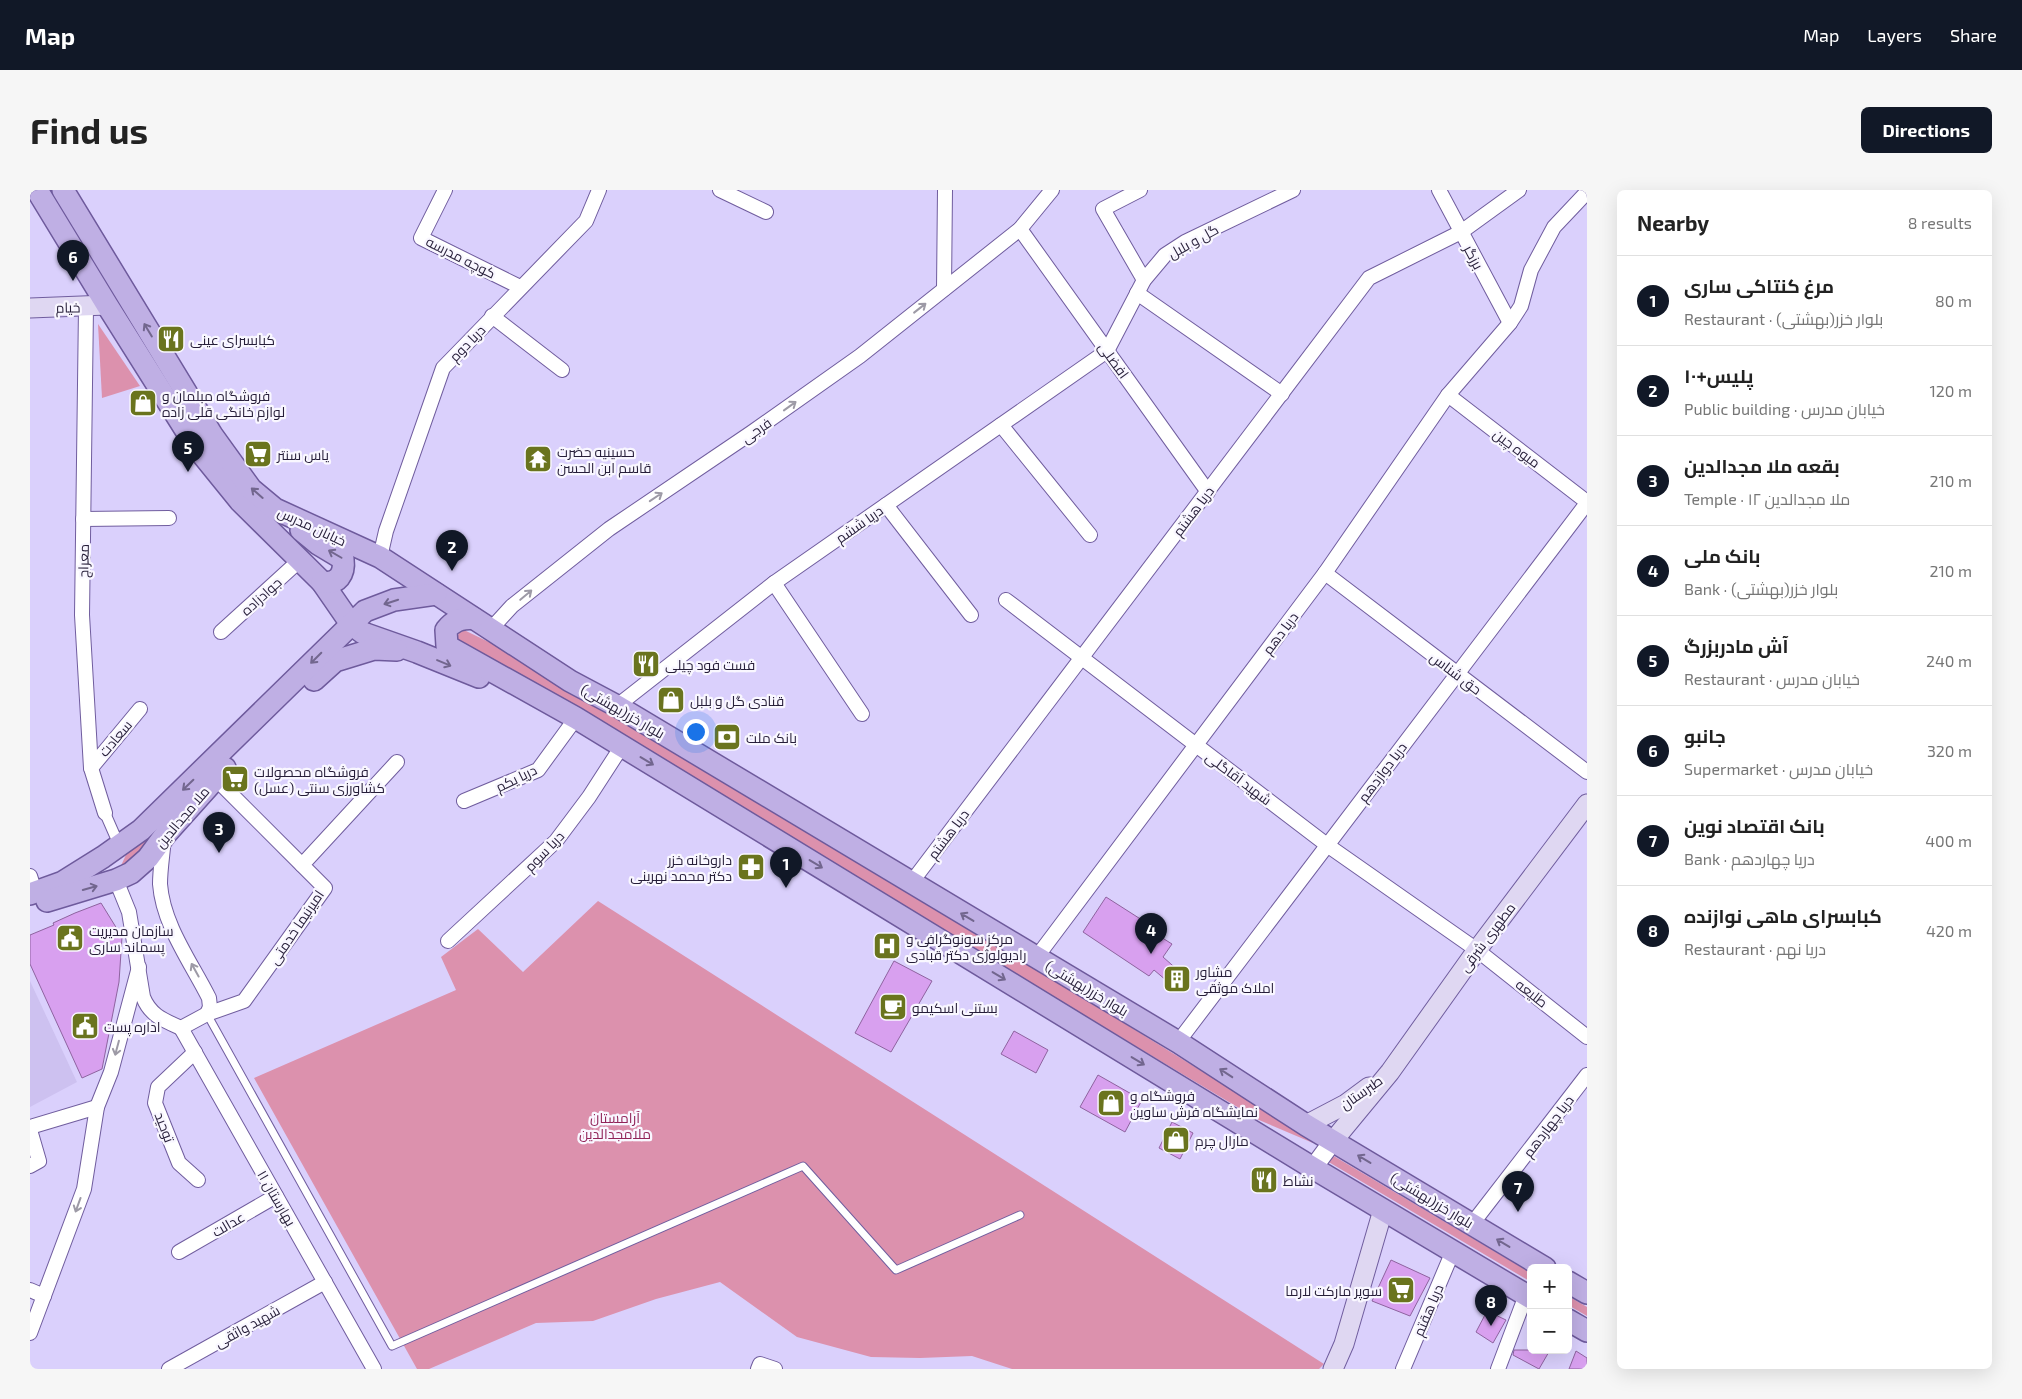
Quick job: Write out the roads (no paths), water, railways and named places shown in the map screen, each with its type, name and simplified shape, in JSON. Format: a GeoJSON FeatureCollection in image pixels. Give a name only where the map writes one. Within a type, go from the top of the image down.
{"type":"FeatureCollection","features":[{"type":"Feature","properties":{"kind":"main road","name":"خیابان مدرس"},"geometry":{"type":"LineString","coordinates":[[37,190],[107,306],[197,448],[240,501],[322,582],[351,624]]}},
{"type":"Feature","properties":{"kind":"main road","name":"خیابان مدرس"},"geometry":{"type":"LineString","coordinates":[[63,190],[212,435],[251,489],[275,509],[380,557],[473,618]]}},
{"type":"Feature","properties":{"kind":"main road","name":"خیام"},"geometry":{"type":"LineString","coordinates":[[30,308],[107,306]]}},
{"type":"Feature","properties":{"kind":"main road"},"geometry":{"type":"LineString","coordinates":[[275,509],[318,544],[343,559],[342,576],[335,581],[322,582]]}},
{"type":"Feature","properties":{"kind":"main road","name":"ملا مجدالدین"},"geometry":{"type":"LineString","coordinates":[[31,893],[63,882],[141,830],[365,611],[394,600],[436,594]]}},
{"type":"Feature","properties":{"kind":"main road"},"geometry":{"type":"LineString","coordinates":[[473,618],[452,622],[446,630],[447,646],[576,718],[1313,1168],[1527,1295]]}},
{"type":"Feature","properties":{"kind":"main road","name":"بلوار خزر(بهشتی)"},"geometry":{"type":"LineString","coordinates":[[473,618],[570,681],[617,706],[1178,1042],[1333,1141],[1538,1264]]}},
{"type":"Feature","properties":{"kind":"main road"},"geometry":{"type":"LineString","coordinates":[[351,624],[363,633],[417,652],[576,718]]}},
{"type":"Feature","properties":{"kind":"main road","name":"ملا مجدالدین"},"geometry":{"type":"LineString","coordinates":[[31,893],[116,880],[130,873],[148,858],[165,835],[215,778],[334,661],[374,649],[417,652]]}},
{"type":"Feature","properties":{"kind":"main road","name":"مطهری شرقی"},"geometry":{"type":"LineString","coordinates":[[1390,1072],[1477,950],[1587,804]]}},
{"type":"Feature","properties":{"kind":"main road"},"geometry":{"type":"LineString","coordinates":[[111,851],[116,880]]}},
{"type":"Feature","properties":{"kind":"main road","name":"طبرستان"},"geometry":{"type":"LineString","coordinates":[[1306,1124],[1346,1104],[1390,1072]]}},
{"type":"Feature","properties":{"kind":"main road","name":"طبرستان"},"geometry":{"type":"LineString","coordinates":[[1333,1141],[1390,1072]]}},
{"type":"Feature","properties":{"kind":"main road"},"geometry":{"type":"LineString","coordinates":[[1333,1369],[1344,1344],[1383,1210]]}},
{"type":"Feature","properties":{"kind":"main road"},"geometry":{"type":"LineString","coordinates":[[1572,1284],[1587,1293]]}},
{"type":"Feature","properties":{"kind":"main road"},"geometry":{"type":"LineString","coordinates":[[1572,1322],[1587,1331]]}},
{"type":"Feature","properties":{"kind":"street","name":"کوچه مدرسه"},"geometry":{"type":"LineString","coordinates":[[445,190],[421,238],[520,287]]}},
{"type":"Feature","properties":{"kind":"street","name":"دریا دوم"},"geometry":{"type":"LineString","coordinates":[[380,557],[386,531],[443,368],[586,220],[599,190]]}},
{"type":"Feature","properties":{"kind":"street"},"geometry":{"type":"LineString","coordinates":[[720,190],[766,212]]}},
{"type":"Feature","properties":{"kind":"street"},"geometry":{"type":"LineString","coordinates":[[944,289],[945,190]]}},
{"type":"Feature","properties":{"kind":"street","name":"فرجی"},"geometry":{"type":"LineString","coordinates":[[492,629],[512,606],[609,529],[751,433],[852,361],[944,289],[1020,229],[1052,190]]}},
{"type":"Feature","properties":{"kind":"street"},"geometry":{"type":"LineString","coordinates":[[1140,190],[1103,210],[1144,280]]}},
{"type":"Feature","properties":{"kind":"street","name":"گل و بلبل"},"geometry":{"type":"LineString","coordinates":[[1107,351],[1144,280],[1165,256],[1185,242],[1293,190]]}},
{"type":"Feature","properties":{"kind":"street","name":"برزگر"},"geometry":{"type":"LineString","coordinates":[[1439,190],[1510,323]]}},
{"type":"Feature","properties":{"kind":"street","name":"دریا هشتم"},"geometry":{"type":"LineString","coordinates":[[911,883],[1370,278],[1461,232],[1519,190]]}},
{"type":"Feature","properties":{"kind":"street","name":"دریا دهم"},"geometry":{"type":"LineString","coordinates":[[1036,958],[1325,573],[1448,395],[1510,323],[1521,306],[1531,270],[1554,227],[1581,193]]}},
{"type":"Feature","properties":{"kind":"street","name":"افضلی"},"geometry":{"type":"LineString","coordinates":[[1020,229],[1208,492]]}},
{"type":"Feature","properties":{"kind":"street"},"geometry":{"type":"LineString","coordinates":[[1137,293],[1282,394]]}},
{"type":"Feature","properties":{"kind":"street","name":"معراج"},"geometry":{"type":"LineString","coordinates":[[86,307],[82,615],[91,768],[105,813]]}},
{"type":"Feature","properties":{"kind":"street"},"geometry":{"type":"LineString","coordinates":[[492,316],[562,370]]}},
{"type":"Feature","properties":{"kind":"street","name":"دریا ششم"},"geometry":{"type":"LineString","coordinates":[[617,706],[774,583],[1107,351]]}},
{"type":"Feature","properties":{"kind":"street","name":"میوه چین"},"geometry":{"type":"LineString","coordinates":[[1448,395],[1587,502]]}},
{"type":"Feature","properties":{"kind":"street"},"geometry":{"type":"LineString","coordinates":[[1001,425],[1090,535]]}},
{"type":"Feature","properties":{"kind":"street","name":"دریا دوازدهم"},"geometry":{"type":"LineString","coordinates":[[1178,1042],[1587,502]]}},
{"type":"Feature","properties":{"kind":"street"},"geometry":{"type":"LineString","coordinates":[[886,505],[971,616]]}},
{"type":"Feature","properties":{"kind":"street"},"geometry":{"type":"LineString","coordinates":[[83,519],[169,518]]}},
{"type":"Feature","properties":{"kind":"street","name":"جوادزاده"},"geometry":{"type":"LineString","coordinates":[[221,632],[300,560]]}},
{"type":"Feature","properties":{"kind":"street","name":"حق شناس"},"geometry":{"type":"LineString","coordinates":[[1325,573],[1587,772]]}},
{"type":"Feature","properties":{"kind":"street"},"geometry":{"type":"LineString","coordinates":[[774,583],[862,714]]}},
{"type":"Feature","properties":{"kind":"street","name":"شهید آقاگلی"},"geometry":{"type":"LineString","coordinates":[[1006,600],[1327,845],[1477,950]]}},
{"type":"Feature","properties":{"kind":"street","name":"سعادت"},"geometry":{"type":"LineString","coordinates":[[91,768],[140,709]]}},
{"type":"Feature","properties":{"kind":"street","name":"دریا یکم"},"geometry":{"type":"LineString","coordinates":[[464,801],[538,770],[576,718]]}},
{"type":"Feature","properties":{"kind":"street","name":"دریا سوم"},"geometry":{"type":"LineString","coordinates":[[448,940],[556,841],[622,746]]}},
{"type":"Feature","properties":{"kind":"street"},"geometry":{"type":"LineString","coordinates":[[215,778],[302,864],[396,762]]}},
{"type":"Feature","properties":{"kind":"street"},"geometry":{"type":"LineString","coordinates":[[105,813],[111,851]]}},
{"type":"Feature","properties":{"kind":"street"},"geometry":{"type":"LineString","coordinates":[[116,880],[130,912],[143,997],[147,1006],[158,1018],[181,1028],[208,1014],[210,998],[171,926],[164,904],[160,883],[165,835]]}},
{"type":"Feature","properties":{"kind":"street","name":"امیرنیما خدمتی"},"geometry":{"type":"LineString","coordinates":[[208,1014],[244,1001],[325,888],[302,864]]}},
{"type":"Feature","properties":{"kind":"street","name":"طلیعه"},"geometry":{"type":"LineString","coordinates":[[1477,950],[1587,1037]]}},
{"type":"Feature","properties":{"kind":"street"},"geometry":{"type":"LineString","coordinates":[[30,1333],[84,1189],[97,1107],[111,1072],[139,967]]}},
{"type":"Feature","properties":{"kind":"street","name":"بهارستان ۱۱"},"geometry":{"type":"LineString","coordinates":[[181,1028],[374,1369]]}},
{"type":"Feature","properties":{"kind":"street","name":"توحید"},"geometry":{"type":"LineString","coordinates":[[195,1052],[158,1087],[155,1103],[179,1163],[198,1180]]}},
{"type":"Feature","properties":{"kind":"street","name":"دریا چهاردهم"},"geometry":{"type":"LineString","coordinates":[[1472,1224],[1587,1075]]}},
{"type":"Feature","properties":{"kind":"street"},"geometry":{"type":"LineString","coordinates":[[30,1166],[39,1161],[30,1128],[97,1107]]}},
{"type":"Feature","properties":{"kind":"street"},"geometry":{"type":"LineString","coordinates":[[1313,1168],[1333,1141]]}},
{"type":"Feature","properties":{"kind":"street","name":"عدالت"},"geometry":{"type":"LineString","coordinates":[[179,1252],[276,1196]]}},
{"type":"Feature","properties":{"kind":"street","name":"دریا هقتم"},"geometry":{"type":"LineString","coordinates":[[1403,1369],[1452,1251]]}},
{"type":"Feature","properties":{"kind":"street","name":"شهید واثقی"},"geometry":{"type":"LineString","coordinates":[[170,1369],[325,1282]]}},
{"type":"Feature","properties":{"kind":"street"},"geometry":{"type":"LineString","coordinates":[[30,1290],[44,1296]]}},
{"type":"Feature","properties":{"kind":"street"},"geometry":{"type":"LineString","coordinates":[[1498,1369],[1527,1298]]}},
{"type":"Feature","properties":{"kind":"street"},"geometry":{"type":"LineString","coordinates":[[758,1369],[760,1364],[775,1369]]}},
{"type":"Feature","properties":{"kind":"lane"},"geometry":{"type":"LineString","coordinates":[[208,1014],[392,1346],[803,1166],[896,1270],[1020,1215]]}},
{"type":"Feature","properties":{"kind":"place","name":"جانبو"},"geometry":{"type":"Point","coordinates":[73,281]}},
{"type":"Feature","properties":{"kind":"place","name":"کبابسرای عینی"},"geometry":{"type":"Point","coordinates":[171,339]}},
{"type":"Feature","properties":{"kind":"place","name":"فروشگاه مبلمان و لوازم خانگی قلی زاده"},"geometry":{"type":"Point","coordinates":[143,403]}},
{"type":"Feature","properties":{"kind":"place","name":"یاس سنتر"},"geometry":{"type":"Point","coordinates":[258,454]}},
{"type":"Feature","properties":{"kind":"place","name":"حسینیه حضرت قاسم ابن الحسن"},"geometry":{"type":"Point","coordinates":[538,459]}},
{"type":"Feature","properties":{"kind":"place","name":"آش مادربزرگ"},"geometry":{"type":"Point","coordinates":[188,472]}},
{"type":"Feature","properties":{"kind":"place","name":"پلیس+١٠"},"geometry":{"type":"Point","coordinates":[452,571]}},
{"type":"Feature","properties":{"kind":"place","name":"فست فود چیلی"},"geometry":{"type":"Point","coordinates":[646,664]}},
{"type":"Feature","properties":{"kind":"place","name":"قنادی گل و بلبل"},"geometry":{"type":"Point","coordinates":[671,700]}},
{"type":"Feature","properties":{"kind":"place","name":"بانک ملت"},"geometry":{"type":"Point","coordinates":[727,737]}},
{"type":"Feature","properties":{"kind":"place","name":"فروشگاه محصولات کشاورزی سنتی (عسل)"},"geometry":{"type":"Point","coordinates":[235,779]}},
{"type":"Feature","properties":{"kind":"place","name":"بقعه ملا مجدالدين"},"geometry":{"type":"Point","coordinates":[219,853]}},
{"type":"Feature","properties":{"kind":"place","name":"داروخانه خزر دکتر محمد نهرینی"},"geometry":{"type":"Point","coordinates":[751,867]}},
{"type":"Feature","properties":{"kind":"place","name":"مرغ کنتاکی ساری"},"geometry":{"type":"Point","coordinates":[786,888]}},
{"type":"Feature","properties":{"kind":"place","name":"سازمان مدیریت پسماند ساری"},"geometry":{"type":"Point","coordinates":[70,938]}},
{"type":"Feature","properties":{"kind":"place","name":"مركز سونوگرافی و راديولوژی دكتر قبادی"},"geometry":{"type":"Point","coordinates":[887,946]}},
{"type":"Feature","properties":{"kind":"place","name":"بانک ملی"},"geometry":{"type":"Point","coordinates":[1151,954]}},
{"type":"Feature","properties":{"kind":"place","name":"مشاور املاک موثقی"},"geometry":{"type":"Point","coordinates":[1177,979]}},
{"type":"Feature","properties":{"kind":"place","name":"بستنی اسکیمو"},"geometry":{"type":"Point","coordinates":[893,1007]}},
{"type":"Feature","properties":{"kind":"place","name":"اداره پست"},"geometry":{"type":"Point","coordinates":[85,1026]}},
{"type":"Feature","properties":{"kind":"place","name":"فروشگاه و نمایشگاه فرش ساوین"},"geometry":{"type":"Point","coordinates":[1111,1103]}},
{"type":"Feature","properties":{"kind":"place","name":"مارال چرم"},"geometry":{"type":"Point","coordinates":[1176,1140]}},
{"type":"Feature","properties":{"kind":"place","name":"نشاط"},"geometry":{"type":"Point","coordinates":[1264,1180]}},
{"type":"Feature","properties":{"kind":"place","name":"بانک اقتصاد نوین"},"geometry":{"type":"Point","coordinates":[1518,1212]}},
{"type":"Feature","properties":{"kind":"place","name":"سوپر مارکت لارما"},"geometry":{"type":"Point","coordinates":[1401,1290]}},
{"type":"Feature","properties":{"kind":"place","name":"کبابسرای ماهی نوازنده"},"geometry":{"type":"Point","coordinates":[1491,1326]}},
{"type":"Feature","properties":{"kind":"park label","name":"آرامستان ملامجدالدین"},"geometry":{"type":"Point","coordinates":[615,1126]}}]}
